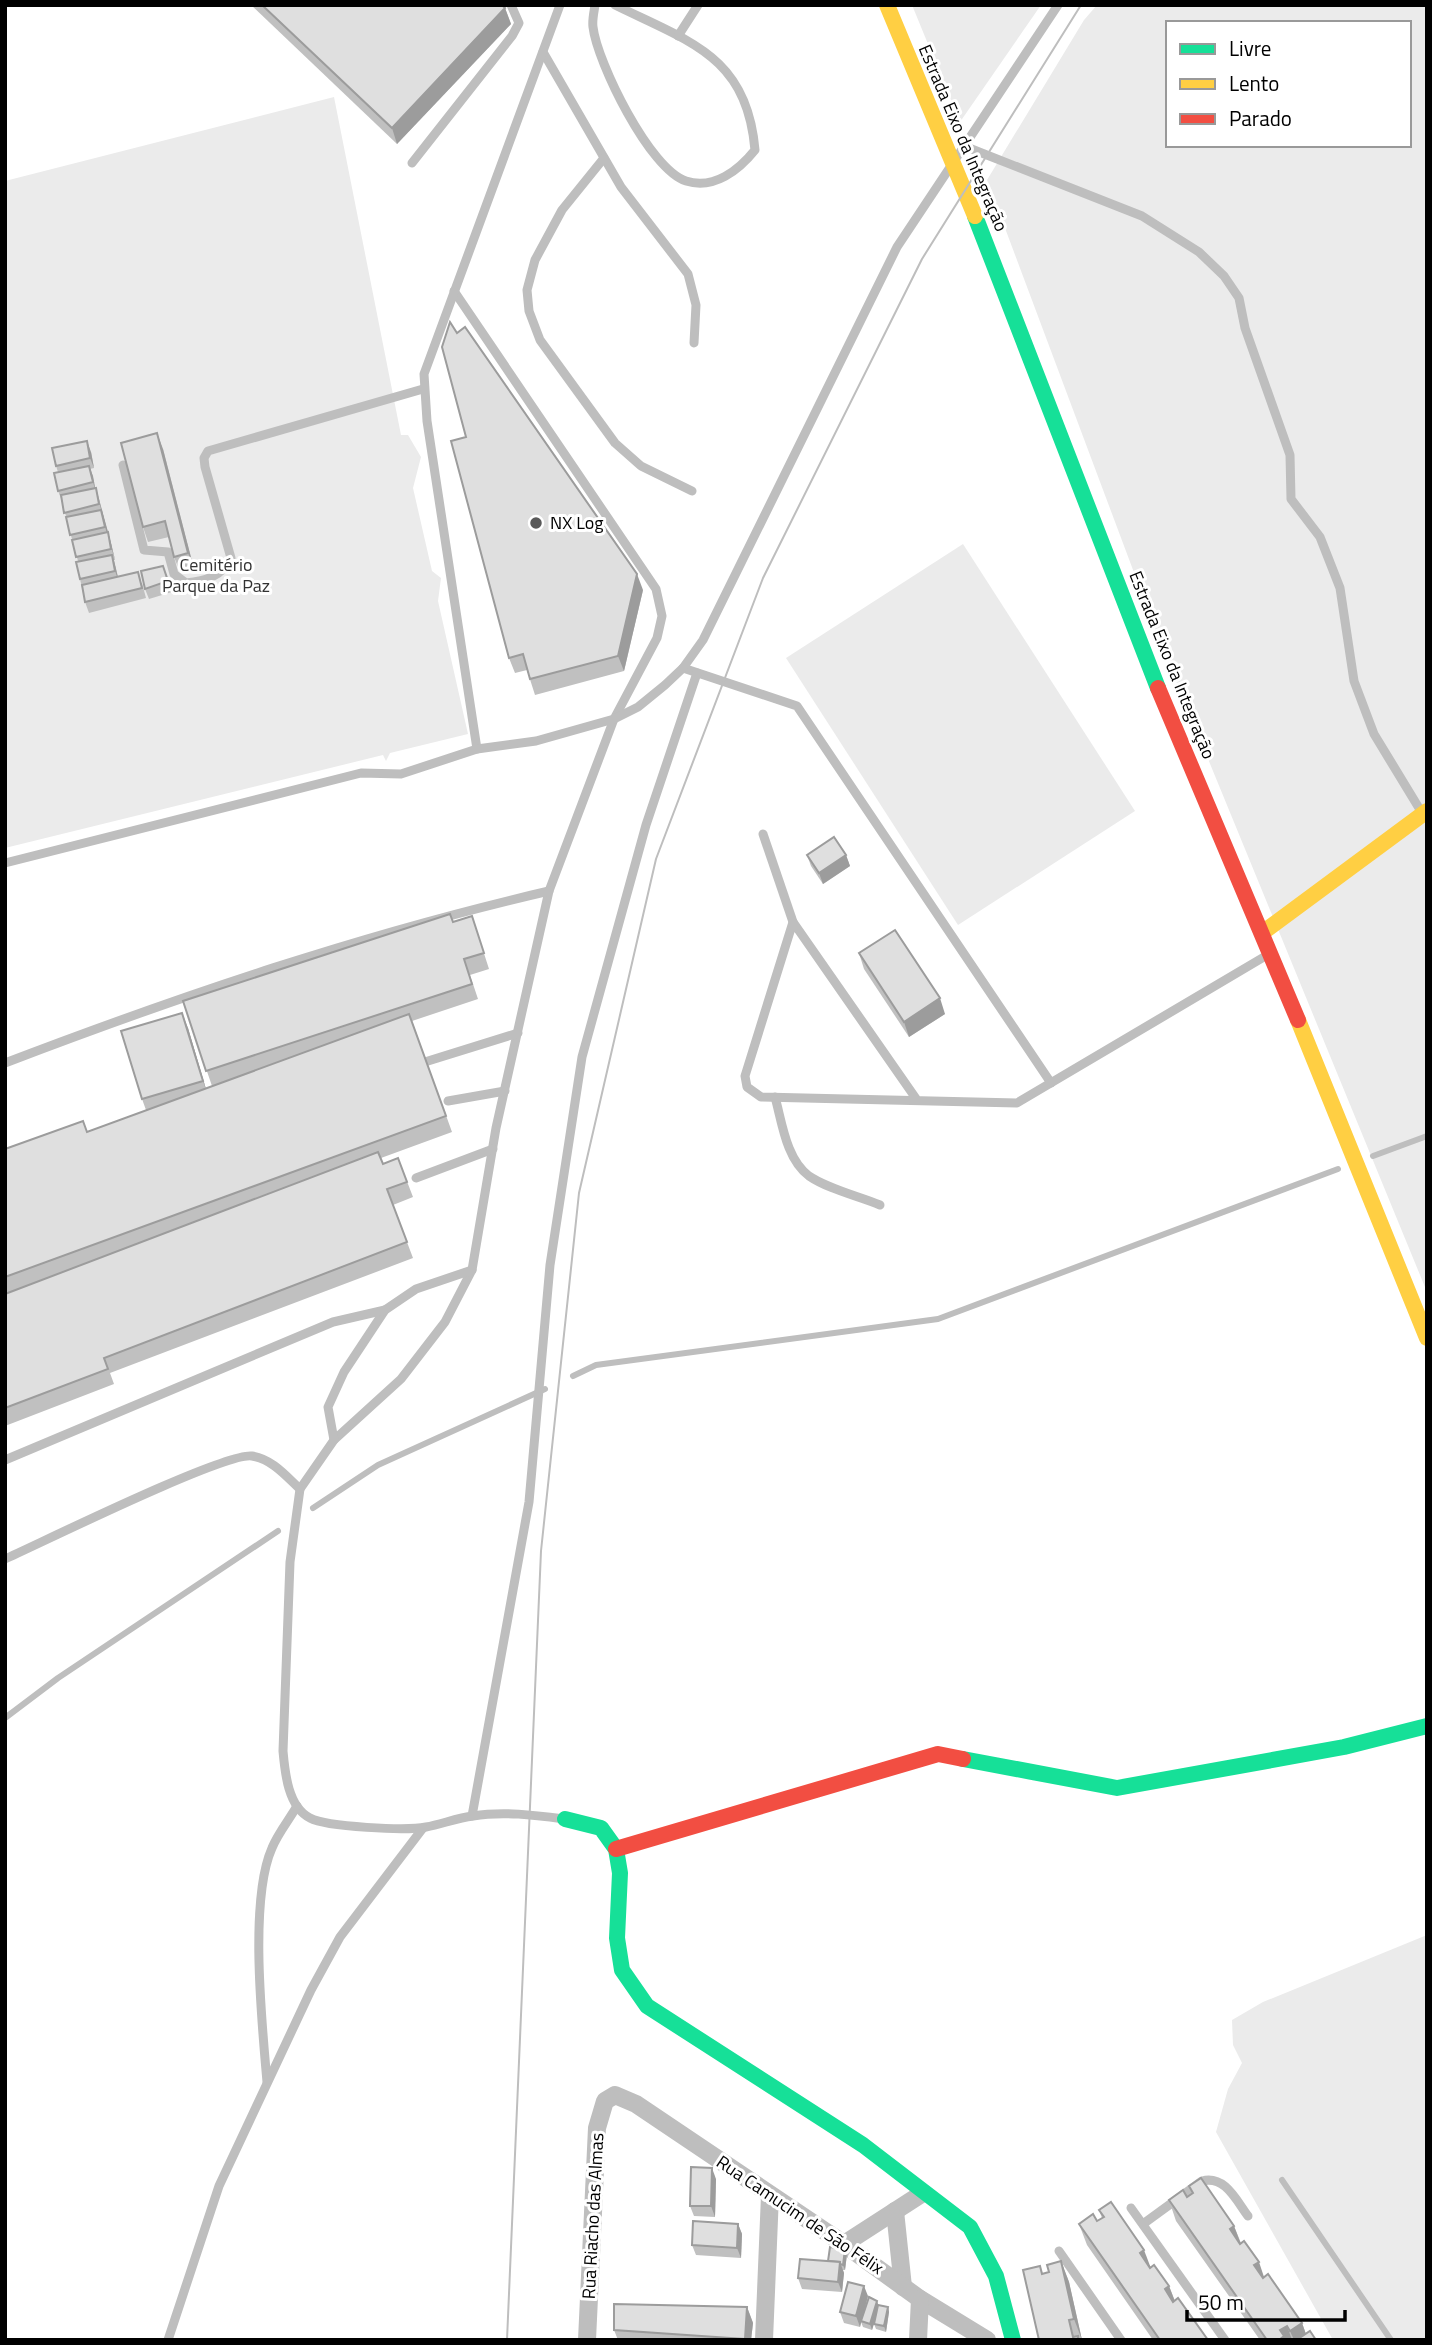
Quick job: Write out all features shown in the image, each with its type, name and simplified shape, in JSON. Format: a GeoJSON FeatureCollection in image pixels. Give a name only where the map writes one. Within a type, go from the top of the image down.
{"type":"FeatureCollection","features":[{"type":"Feature","properties":{"kind":"street","name":"Estrada Eixo da Integração"},"geometry":{"type":"LineString","coordinates":[[887,5],[984,237],[1150,669],[1262,933],[1427,1338]]}},
{"type":"Feature","properties":{"kind":"street"},"geometry":{"type":"LineString","coordinates":[[1262,933],[1425,813]]}},
{"type":"Feature","properties":{"kind":"street"},"geometry":{"type":"LineString","coordinates":[[616,1849],[938,1754],[1117,1788],[1344,1747],[1427,1726]]}},
{"type":"Feature","properties":{"kind":"street"},"geometry":{"type":"LineString","coordinates":[[565,1819],[593,1823],[601,1828],[616,1849],[620,1873],[617,1938],[622,1970],[647,2006],[863,2146],[970,2227],[989,2258],[1013,2340]]}},
{"type":"Feature","properties":{"kind":"street","name":"Rua Camucim de São Félix"},"geometry":{"type":"LineString","coordinates":[[611,2096],[622,2096],[636,2104],[844,2244],[920,2299],[987,2340]]}},
{"type":"Feature","properties":{"kind":"street","name":"Rua Riacho das Almas"},"geometry":{"type":"LineString","coordinates":[[587,2340],[597,2128],[601,2109],[611,2096]]}},
{"type":"Feature","properties":{"kind":"street"},"geometry":{"type":"LineString","coordinates":[[844,2244],[923,2193]]}},
{"type":"Feature","properties":{"kind":"street"},"geometry":{"type":"LineString","coordinates":[[764,2340],[770,2195]]}},
{"type":"Feature","properties":{"kind":"street"},"geometry":{"type":"LineString","coordinates":[[895,2211],[903,2287]]}},
{"type":"Feature","properties":{"kind":"street"},"geometry":{"type":"LineString","coordinates":[[918,2340],[920,2299]]}},
{"type":"Feature","properties":{"kind":"lane"},"geometry":{"type":"LineString","coordinates":[[412,163],[512,36],[519,23],[511,5]]}},
{"type":"Feature","properties":{"kind":"lane"},"geometry":{"type":"LineString","coordinates":[[477,749],[423,389],[427,361],[560,5]]}},
{"type":"Feature","properties":{"kind":"lane"},"geometry":{"type":"LineString","coordinates":[[595,5],[593,26],[599,47],[629,117],[649,151],[685,181],[714,181],[740,168],[755,150],[752,118],[744,94],[722,65],[678,36],[615,5]]}},
{"type":"Feature","properties":{"kind":"lane"},"geometry":{"type":"LineString","coordinates":[[678,36],[698,5]]}},
{"type":"Feature","properties":{"kind":"lane"},"geometry":{"type":"LineString","coordinates":[[5,863],[362,773],[401,774],[477,749],[536,741],[614,719],[638,707],[683,668],[703,640],[897,247],[1058,5]]}},
{"type":"Feature","properties":{"kind":"lane"},"geometry":{"type":"LineString","coordinates":[[543,52],[634,205],[688,274],[696,305],[694,343]]}},
{"type":"Feature","properties":{"kind":"lane"},"geometry":{"type":"LineString","coordinates":[[964,146],[1142,216],[1199,252],[1224,276],[1239,298],[1245,328],[1290,455],[1292,499],[1320,537],[1340,588],[1354,681],[1374,734],[1425,813]]}},
{"type":"Feature","properties":{"kind":"lane"},"geometry":{"type":"LineString","coordinates":[[604,158],[562,210],[535,260],[527,290],[529,311],[540,340],[615,443],[641,466],[692,491]]}},
{"type":"Feature","properties":{"kind":"lane"},"geometry":{"type":"LineString","coordinates":[[454,291],[656,589],[662,616],[657,638],[614,719],[549,891],[493,1149],[472,1270],[445,1322],[401,1379],[334,1440],[300,1489],[290,1562],[283,1714],[286,1778],[297,1806],[308,1818],[330,1825],[424,1828],[472,1816],[528,1814],[565,1819]]}},
{"type":"Feature","properties":{"kind":"lane"},"geometry":{"type":"LineString","coordinates":[[123,465],[144,550],[168,552],[174,574],[186,583],[196,582],[220,572],[231,558],[205,467],[204,458],[208,451],[423,389]]}},
{"type":"Feature","properties":{"kind":"lane"},"geometry":{"type":"LineString","coordinates":[[683,668],[797,706],[1051,1083]]}},
{"type":"Feature","properties":{"kind":"lane"},"geometry":{"type":"LineString","coordinates":[[472,1816],[529,1502],[550,1265],[582,1058],[646,825],[697,673]]}},
{"type":"Feature","properties":{"kind":"lane"},"geometry":{"type":"LineString","coordinates":[[763,834],[793,922],[917,1100]]}},
{"type":"Feature","properties":{"kind":"lane"},"geometry":{"type":"LineString","coordinates":[[5,1063],[127,1017],[311,956],[442,916],[549,891]]}},
{"type":"Feature","properties":{"kind":"lane"},"geometry":{"type":"LineString","coordinates":[[793,922],[745,1076],[747,1087],[752,1093],[775,1097],[1017,1103],[1270,953]]}},
{"type":"Feature","properties":{"kind":"lane"},"geometry":{"type":"LineString","coordinates":[[428,1061],[518,1033]]}},
{"type":"Feature","properties":{"kind":"lane"},"geometry":{"type":"LineString","coordinates":[[448,1101],[505,1091]]}},
{"type":"Feature","properties":{"kind":"lane"},"geometry":{"type":"LineString","coordinates":[[775,1097],[795,1161],[809,1176],[880,1205]]}},
{"type":"Feature","properties":{"kind":"lane"},"geometry":{"type":"LineString","coordinates":[[416,1178],[493,1149]]}},
{"type":"Feature","properties":{"kind":"lane"},"geometry":{"type":"LineString","coordinates":[[5,1460],[333,1322],[385,1310],[416,1289],[472,1270]]}},
{"type":"Feature","properties":{"kind":"lane"},"geometry":{"type":"LineString","coordinates":[[334,1440],[328,1407],[344,1371],[385,1310]]}},
{"type":"Feature","properties":{"kind":"lane"},"geometry":{"type":"LineString","coordinates":[[5,1559],[213,1466],[250,1456],[270,1462],[300,1489]]}},
{"type":"Feature","properties":{"kind":"lane"},"geometry":{"type":"LineString","coordinates":[[267,2084],[261,2009],[260,1904],[271,1849],[297,1806]]}},
{"type":"Feature","properties":{"kind":"lane"},"geometry":{"type":"LineString","coordinates":[[168,2340],[219,2186],[340,1937],[424,1828]]}},
{"type":"Feature","properties":{"kind":"lane"},"geometry":{"type":"LineString","coordinates":[[1143,2224],[1202,2181],[1211,2179],[1223,2183],[1248,2216]]}},
{"type":"Feature","properties":{"kind":"lane"},"geometry":{"type":"LineString","coordinates":[[1131,2208],[1225,2340]]}},
{"type":"Feature","properties":{"kind":"lane"},"geometry":{"type":"LineString","coordinates":[[1059,2251],[1121,2340]]}},
{"type":"Feature","properties":{"kind":"green space"},"geometry":{"type":"Polygon","coordinates":[[[912,5],[1041,5],[960,122],[912,5]]]}},
{"type":"Feature","properties":{"kind":"green space"},"geometry":{"type":"Polygon","coordinates":[[[1097,5],[1427,5],[1427,1292],[1160,642],[987,180],[1084,20],[1097,5]]]}},
{"type":"Feature","properties":{"kind":"green space","name":"Cemitério Parque da Paz"},"geometry":{"type":"Polygon","coordinates":[[[334,97],[401,435],[408,435],[421,457],[413,488],[432,571],[441,578],[438,601],[468,734],[390,753],[386,761],[383,755],[5,848],[5,181],[334,97]]]}},
{"type":"Feature","properties":{"kind":"green space"},"geometry":{"type":"Polygon","coordinates":[[[963,544],[1135,811],[958,925],[786,658],[963,544]]]}},
{"type":"Feature","properties":{"kind":"green space"},"geometry":{"type":"Polygon","coordinates":[[[1427,1935],[1427,2340],[1333,2340],[1216,2132],[1228,2089],[1242,2063],[1233,2045],[1232,2020],[1263,2002],[1427,1935]]]}},
{"type":"Feature","properties":{"kind":"building"},"geometry":{"type":"Polygon","coordinates":[[[262,5],[502,5],[505,8],[392,128],[262,5]]]}},
{"type":"Feature","properties":{"kind":"building","name":"NX Log"},"geometry":{"type":"Polygon","coordinates":[[[450,322],[457,333],[465,327],[637,574],[618,656],[530,679],[523,654],[509,658],[451,441],[466,437],[442,347],[450,322]]]}},
{"type":"Feature","properties":{"kind":"building"},"geometry":{"type":"Polygon","coordinates":[[[157,433],[188,553],[174,557],[165,521],[143,527],[121,443],[157,433]]]}},
{"type":"Feature","properties":{"kind":"building"},"geometry":{"type":"Polygon","coordinates":[[[87,441],[90,458],[56,466],[52,448],[87,441]]]}},
{"type":"Feature","properties":{"kind":"building"},"geometry":{"type":"Polygon","coordinates":[[[89,466],[93,482],[58,491],[54,473],[89,466]]]}},
{"type":"Feature","properties":{"kind":"building"},"geometry":{"type":"Polygon","coordinates":[[[96,488],[99,504],[64,513],[61,495],[96,488]]]}},
{"type":"Feature","properties":{"kind":"building"},"geometry":{"type":"Polygon","coordinates":[[[101,510],[105,527],[70,535],[66,517],[101,510]]]}},
{"type":"Feature","properties":{"kind":"building"},"geometry":{"type":"Polygon","coordinates":[[[108,532],[111,549],[76,557],[72,540],[108,532]]]}},
{"type":"Feature","properties":{"kind":"building"},"geometry":{"type":"Polygon","coordinates":[[[112,555],[115,571],[80,579],[76,562],[112,555]]]}},
{"type":"Feature","properties":{"kind":"building"},"geometry":{"type":"Polygon","coordinates":[[[163,566],[168,581],[145,589],[141,571],[163,566]]]}},
{"type":"Feature","properties":{"kind":"building"},"geometry":{"type":"Polygon","coordinates":[[[138,572],[142,588],[85,602],[82,585],[138,572]]]}},
{"type":"Feature","properties":{"kind":"building"},"geometry":{"type":"Polygon","coordinates":[[[834,837],[846,855],[819,873],[807,855],[834,837]]]}},
{"type":"Feature","properties":{"kind":"building"},"geometry":{"type":"Polygon","coordinates":[[[450,914],[453,922],[472,916],[484,953],[464,959],[472,984],[206,1071],[183,1001],[450,914]]]}},
{"type":"Feature","properties":{"kind":"building"},"geometry":{"type":"Polygon","coordinates":[[[895,930],[940,998],[904,1022],[859,953],[895,930]]]}},
{"type":"Feature","properties":{"kind":"building"},"geometry":{"type":"Polygon","coordinates":[[[182,1013],[203,1081],[142,1099],[121,1031],[182,1013]]]}},
{"type":"Feature","properties":{"kind":"building"},"geometry":{"type":"Polygon","coordinates":[[[409,1014],[446,1116],[5,1277],[5,1149],[83,1121],[87,1132],[409,1014]]]}},
{"type":"Feature","properties":{"kind":"building"},"geometry":{"type":"Polygon","coordinates":[[[378,1152],[383,1164],[398,1158],[407,1182],[387,1189],[407,1242],[104,1358],[108,1369],[5,1408],[5,1294],[378,1152]]]}},
{"type":"Feature","properties":{"kind":"building"},"geometry":{"type":"Polygon","coordinates":[[[691,2167],[712,2168],[711,2206],[690,2206],[691,2167]]]}},
{"type":"Feature","properties":{"kind":"building"},"geometry":{"type":"Polygon","coordinates":[[[1201,2178],[1234,2226],[1230,2229],[1240,2244],[1244,2241],[1259,2262],[1254,2265],[1263,2278],[1268,2274],[1302,2323],[1290,2331],[1287,2326],[1280,2330],[1284,2336],[1279,2340],[1267,2340],[1169,2200],[1183,2190],[1187,2197],[1193,2193],[1189,2186],[1201,2178]]]}},
{"type":"Feature","properties":{"kind":"building"},"geometry":{"type":"Polygon","coordinates":[[[1111,2202],[1144,2250],[1140,2253],[1150,2268],[1154,2265],[1169,2286],[1165,2289],[1173,2302],[1178,2298],[1208,2340],[1160,2340],[1079,2224],[1093,2214],[1097,2221],[1104,2217],[1099,2210],[1111,2202]]]}},
{"type":"Feature","properties":{"kind":"building"},"geometry":{"type":"Polygon","coordinates":[[[693,2221],[738,2224],[737,2248],[692,2245],[693,2221]]]}},
{"type":"Feature","properties":{"kind":"building"},"geometry":{"type":"Polygon","coordinates":[[[830,2247],[845,2249],[843,2265],[840,2262],[828,2261],[830,2247]]]}},
{"type":"Feature","properties":{"kind":"building"},"geometry":{"type":"Polygon","coordinates":[[[800,2259],[840,2262],[838,2282],[798,2278],[800,2259]]]}},
{"type":"Feature","properties":{"kind":"building"},"geometry":{"type":"Polygon","coordinates":[[[1061,2261],[1074,2319],[1069,2320],[1073,2337],[1078,2336],[1078,2340],[1039,2340],[1023,2270],[1040,2266],[1042,2274],[1049,2272],[1047,2265],[1061,2261]]]}},
{"type":"Feature","properties":{"kind":"building"},"geometry":{"type":"Polygon","coordinates":[[[848,2282],[864,2286],[856,2316],[840,2312],[848,2282]]]}},
{"type":"Feature","properties":{"kind":"building"},"geometry":{"type":"Polygon","coordinates":[[[869,2297],[877,2301],[870,2324],[861,2321],[869,2297]]]}},
{"type":"Feature","properties":{"kind":"building"},"geometry":{"type":"Polygon","coordinates":[[[614,2304],[747,2307],[745,2339],[614,2330],[614,2304]]]}},
{"type":"Feature","properties":{"kind":"building"},"geometry":{"type":"Polygon","coordinates":[[[878,2305],[888,2307],[884,2326],[874,2324],[878,2305]]]}},
{"type":"Feature","properties":{"kind":"building"},"geometry":{"type":"Polygon","coordinates":[[[1310,2331],[1316,2340],[1298,2339],[1310,2331]]]}},
{"type":"Feature","properties":{"kind":"waterway"},"geometry":{"type":"LineString","coordinates":[[1373,1156],[1427,1136]]}},
{"type":"Feature","properties":{"kind":"waterway"},"geometry":{"type":"LineString","coordinates":[[573,1376],[596,1365],[938,1319],[1338,1169]]}},
{"type":"Feature","properties":{"kind":"waterway"},"geometry":{"type":"LineString","coordinates":[[313,1508],[378,1465],[545,1389]]}},
{"type":"Feature","properties":{"kind":"waterway"},"geometry":{"type":"LineString","coordinates":[[5,1718],[58,1678],[278,1531]]}},
{"type":"Feature","properties":{"kind":"waterway"},"geometry":{"type":"LineString","coordinates":[[1282,2180],[1391,2340]]}},
{"type":"Feature","properties":{"kind":"tram line"},"geometry":{"type":"LineString","coordinates":[[507,2340],[541,1551],[579,1193],[656,859],[763,578],[922,259],[1081,5]]}},
{"type":"Feature","properties":{"kind":"traffic: fast"},"geometry":{"type":"LineString","coordinates":[[975,216],[1158,688]]}},
{"type":"Feature","properties":{"kind":"traffic: fast"},"geometry":{"type":"LineString","coordinates":[[963,1759],[1117,1788],[1344,1747],[1427,1726]]}},
{"type":"Feature","properties":{"kind":"traffic: fast"},"geometry":{"type":"LineString","coordinates":[[565,1819],[601,1828],[616,1849],[620,1873],[617,1938],[622,1970],[647,2006],[863,2145],[970,2227],[996,2276],[1013,2340]]}},
{"type":"Feature","properties":{"kind":"traffic: slow"},"geometry":{"type":"LineString","coordinates":[[887,5],[975,216]]}},
{"type":"Feature","properties":{"kind":"traffic: slow"},"geometry":{"type":"LineString","coordinates":[[1262,933],[1427,811]]}},
{"type":"Feature","properties":{"kind":"traffic: slow"},"geometry":{"type":"LineString","coordinates":[[1298,1020],[1427,1338]]}},
{"type":"Feature","properties":{"kind":"traffic: jam"},"geometry":{"type":"LineString","coordinates":[[1158,688],[1298,1020]]}},
{"type":"Feature","properties":{"kind":"traffic: jam"},"geometry":{"type":"LineString","coordinates":[[616,1849],[938,1754],[963,1759]]}},
{"type":"Feature","properties":{"kind":"place","name":"NX Log"},"geometry":{"type":"Point","coordinates":[536,523]}}]}
